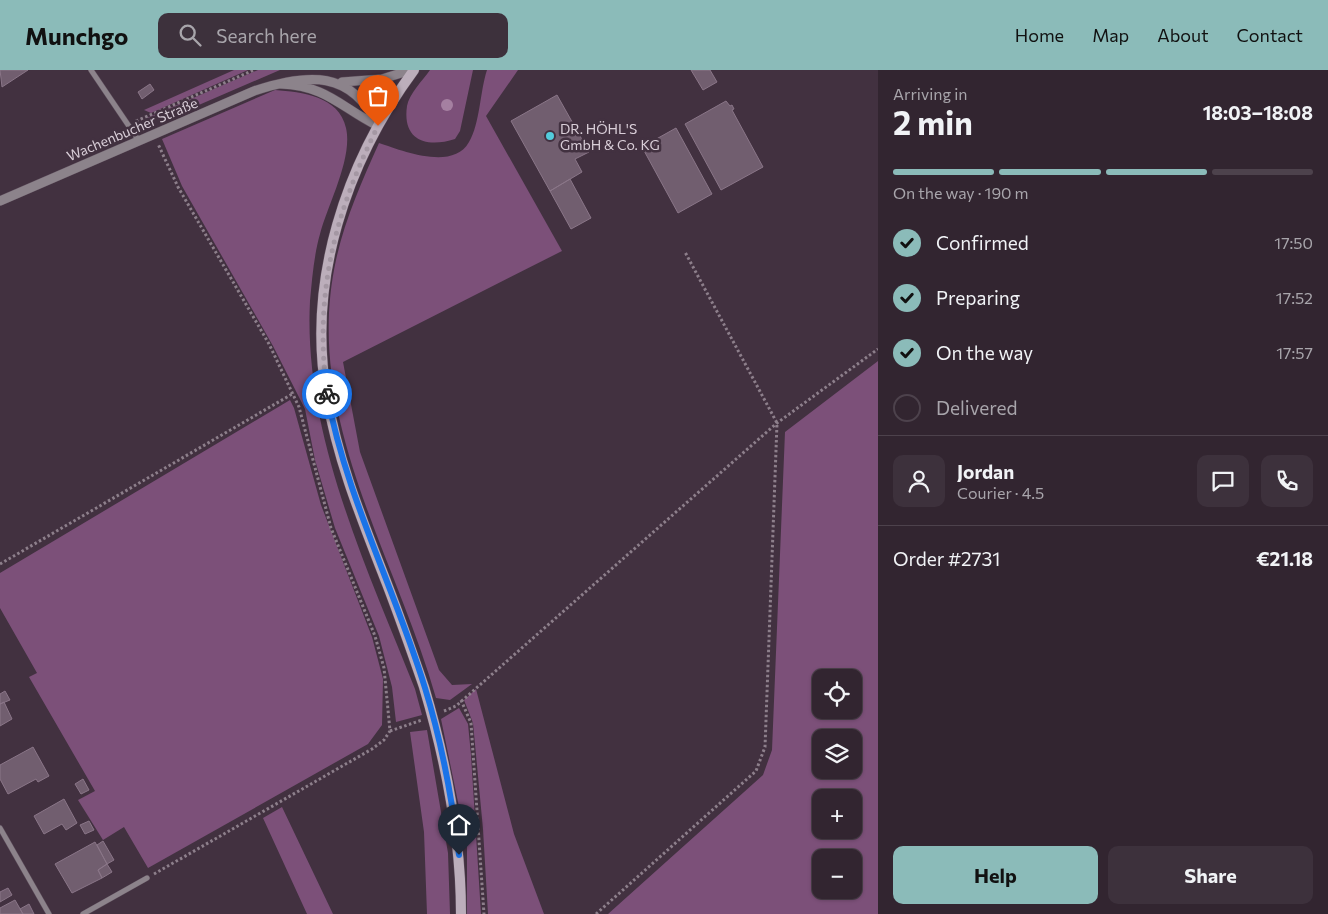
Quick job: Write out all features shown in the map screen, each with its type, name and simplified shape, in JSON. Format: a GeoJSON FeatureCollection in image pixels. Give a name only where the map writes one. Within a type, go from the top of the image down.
{"type":"FeatureCollection","features":[{"type":"Feature","properties":{"kind":"main road"},"geometry":{"type":"LineString","coordinates":[[413,70],[378,126],[347,195],[329,259],[322,326],[323,370],[330,415],[343,463],[424,686],[433,716],[453,805],[459,855],[461,914]]}},
{"type":"Feature","properties":{"kind":"street"},"geometry":{"type":"LineString","coordinates":[[91,70],[140,141]]}},
{"type":"Feature","properties":{"kind":"street"},"geometry":{"type":"LineString","coordinates":[[337,81],[376,80],[413,70]]}},
{"type":"Feature","properties":{"kind":"street","name":"Wachenbucher Straße"},"geometry":{"type":"LineString","coordinates":[[0,201],[275,84],[296,78],[325,78],[337,81],[357,91],[365,99],[378,126]]}},
{"type":"Feature","properties":{"kind":"street","name":"Wachenbucher Straße"},"geometry":{"type":"LineString","coordinates":[[275,84],[308,87],[323,92],[378,126]]}},
{"type":"Feature","properties":{"kind":"street"},"geometry":{"type":"LineString","coordinates":[[0,828],[49,914]]}},
{"type":"Feature","properties":{"kind":"street"},"geometry":{"type":"LineString","coordinates":[[84,914],[147,878]]}},
{"type":"Feature","properties":{"kind":"path"},"geometry":{"type":"LineString","coordinates":[[128,124],[254,70]]}},
{"type":"Feature","properties":{"kind":"path"},"geometry":{"type":"LineString","coordinates":[[154,135],[178,187],[269,344],[294,393],[331,528],[375,636],[386,683],[390,731]]}},
{"type":"Feature","properties":{"kind":"path"},"geometry":{"type":"LineString","coordinates":[[596,914],[756,771],[765,747],[776,423],[685,252]]}},
{"type":"Feature","properties":{"kind":"path"},"geometry":{"type":"LineString","coordinates":[[147,878],[372,749],[384,740],[390,731],[456,706],[776,423],[878,349]]}},
{"type":"Feature","properties":{"kind":"path"},"geometry":{"type":"LineString","coordinates":[[0,564],[294,393]]}},
{"type":"Feature","properties":{"kind":"path"},"geometry":{"type":"LineString","coordinates":[[461,700],[471,723],[484,914]]}},
{"type":"Feature","properties":{"kind":"shaded area"},"geometry":{"type":"Polygon","coordinates":[[[234,70],[248,70],[151,113],[144,110],[234,70]]]}},
{"type":"Feature","properties":{"kind":"shaded area"},"geometry":{"type":"Polygon","coordinates":[[[258,70],[280,70],[171,117],[147,118],[258,70]]]}},
{"type":"Feature","properties":{"kind":"shaded area"},"geometry":{"type":"Polygon","coordinates":[[[430,70],[473,70],[460,131],[455,139],[445,142],[426,142],[419,139],[408,127],[406,118],[408,101],[430,70]]]}},
{"type":"Feature","properties":{"kind":"shaded area"},"geometry":{"type":"Polygon","coordinates":[[[487,70],[518,70],[486,116],[562,251],[343,362],[360,452],[439,670],[452,685],[472,684],[450,700],[436,698],[419,644],[358,483],[342,429],[332,374],[329,318],[336,260],[344,230],[354,200],[379,143],[427,156],[452,156],[462,151],[473,135],[487,70]]]}},
{"type":"Feature","properties":{"kind":"shaded area"},"geometry":{"type":"Polygon","coordinates":[[[275,90],[307,94],[328,102],[342,117],[346,128],[346,153],[343,167],[320,234],[315,259],[310,301],[311,351],[317,401],[327,450],[359,548],[415,689],[422,715],[396,722],[392,687],[379,636],[335,528],[315,460],[305,409],[273,346],[182,186],[162,139],[275,90]]]}},
{"type":"Feature","properties":{"kind":"shaded area"},"geometry":{"type":"Polygon","coordinates":[[[878,361],[878,914],[608,914],[763,775],[772,750],[785,432],[878,361]]]}},
{"type":"Feature","properties":{"kind":"shaded area"},"geometry":{"type":"Polygon","coordinates":[[[290,400],[294,408],[321,505],[372,637],[383,679],[382,725],[368,744],[148,868],[124,827],[103,840],[78,800],[95,791],[29,677],[37,673],[0,608],[0,573],[290,400]]]}},
{"type":"Feature","properties":{"kind":"shaded area"},"geometry":{"type":"Polygon","coordinates":[[[476,689],[514,834],[544,914],[488,914],[483,829],[473,723],[464,700],[476,689]]]}},
{"type":"Feature","properties":{"kind":"shaded area"},"geometry":{"type":"Polygon","coordinates":[[[459,708],[468,724],[481,914],[467,914],[467,846],[441,719],[459,708]]]}},
{"type":"Feature","properties":{"kind":"shaded area"},"geometry":{"type":"Polygon","coordinates":[[[427,730],[448,853],[450,914],[427,914],[424,832],[410,732],[427,730]]]}},
{"type":"Feature","properties":{"kind":"shaded area"},"geometry":{"type":"Polygon","coordinates":[[[282,807],[333,914],[307,914],[263,818],[282,807]]]}},
{"type":"Feature","properties":{"kind":"building"},"geometry":{"type":"Polygon","coordinates":[[[0,70],[28,70],[2,87],[0,70]]]}},
{"type":"Feature","properties":{"kind":"building"},"geometry":{"type":"Polygon","coordinates":[[[691,70],[710,70],[717,82],[703,90],[691,70]]]}},
{"type":"Feature","properties":{"kind":"building"},"geometry":{"type":"Polygon","coordinates":[[[150,84],[154,90],[142,99],[138,92],[150,84]]]}},
{"type":"Feature","properties":{"kind":"building","name":"DR. HÖHL'S GmbH & Co. KG"},"geometry":{"type":"Polygon","coordinates":[[[557,95],[589,152],[575,159],[582,172],[550,191],[511,121],[557,95]]]}},
{"type":"Feature","properties":{"kind":"building"},"geometry":{"type":"Polygon","coordinates":[[[726,101],[730,106],[732,105],[734,109],[732,110],[763,167],[721,190],[685,124],[726,101]]]}},
{"type":"Feature","properties":{"kind":"building"},"geometry":{"type":"Polygon","coordinates":[[[676,128],[712,194],[678,213],[642,147],[676,128]]]}},
{"type":"Feature","properties":{"kind":"building"},"geometry":{"type":"Polygon","coordinates":[[[570,179],[591,218],[571,229],[550,191],[570,179]]]}},
{"type":"Feature","properties":{"kind":"building"},"geometry":{"type":"Polygon","coordinates":[[[5,691],[10,700],[0,704],[0,694],[5,691]]]}},
{"type":"Feature","properties":{"kind":"building"},"geometry":{"type":"Polygon","coordinates":[[[4,702],[12,719],[0,726],[0,704],[4,702]]]}},
{"type":"Feature","properties":{"kind":"building"},"geometry":{"type":"Polygon","coordinates":[[[33,747],[49,776],[38,782],[36,779],[8,794],[0,779],[0,765],[33,747]]]}},
{"type":"Feature","properties":{"kind":"building"},"geometry":{"type":"Polygon","coordinates":[[[83,779],[89,790],[81,794],[75,784],[83,779]]]}},
{"type":"Feature","properties":{"kind":"building"},"geometry":{"type":"Polygon","coordinates":[[[64,799],[77,823],[66,830],[62,824],[44,834],[34,816],[64,799]]]}},
{"type":"Feature","properties":{"kind":"building"},"geometry":{"type":"Polygon","coordinates":[[[89,821],[94,830],[85,834],[80,825],[89,821]]]}},
{"type":"Feature","properties":{"kind":"building"},"geometry":{"type":"Polygon","coordinates":[[[103,841],[114,860],[107,864],[97,845],[103,841]]]}},
{"type":"Feature","properties":{"kind":"building"},"geometry":{"type":"Polygon","coordinates":[[[95,842],[107,864],[98,870],[102,878],[72,893],[55,864],[95,842]]]}},
{"type":"Feature","properties":{"kind":"building"},"geometry":{"type":"Polygon","coordinates":[[[107,864],[112,872],[102,878],[98,870],[107,864]]]}},
{"type":"Feature","properties":{"kind":"building"},"geometry":{"type":"Polygon","coordinates":[[[8,888],[12,895],[0,902],[0,892],[8,888]]]}},
{"type":"Feature","properties":{"kind":"building"},"geometry":{"type":"Polygon","coordinates":[[[15,900],[23,914],[0,914],[0,908],[15,900]]]}},
{"type":"Feature","properties":{"kind":"building"},"geometry":{"type":"Polygon","coordinates":[[[29,904],[34,914],[23,914],[20,909],[29,904]]]}},
{"type":"Feature","properties":{"kind":"way so far"},"geometry":{"type":"LineString","coordinates":[[327,394],[323,370],[321,335],[324,286],[329,259],[336,226],[347,195],[378,126]]}},
{"type":"Feature","properties":{"kind":"place","name":"DR. HÖHL'S GmbH & Co. KG"},"geometry":{"type":"Point","coordinates":[550,136]}},
{"type":"Feature","properties":{"kind":"route"},"geometry":{"type":"LineString","coordinates":[[327,394],[330,415],[343,463],[424,686],[433,716],[453,805],[459,855]]}}]}
